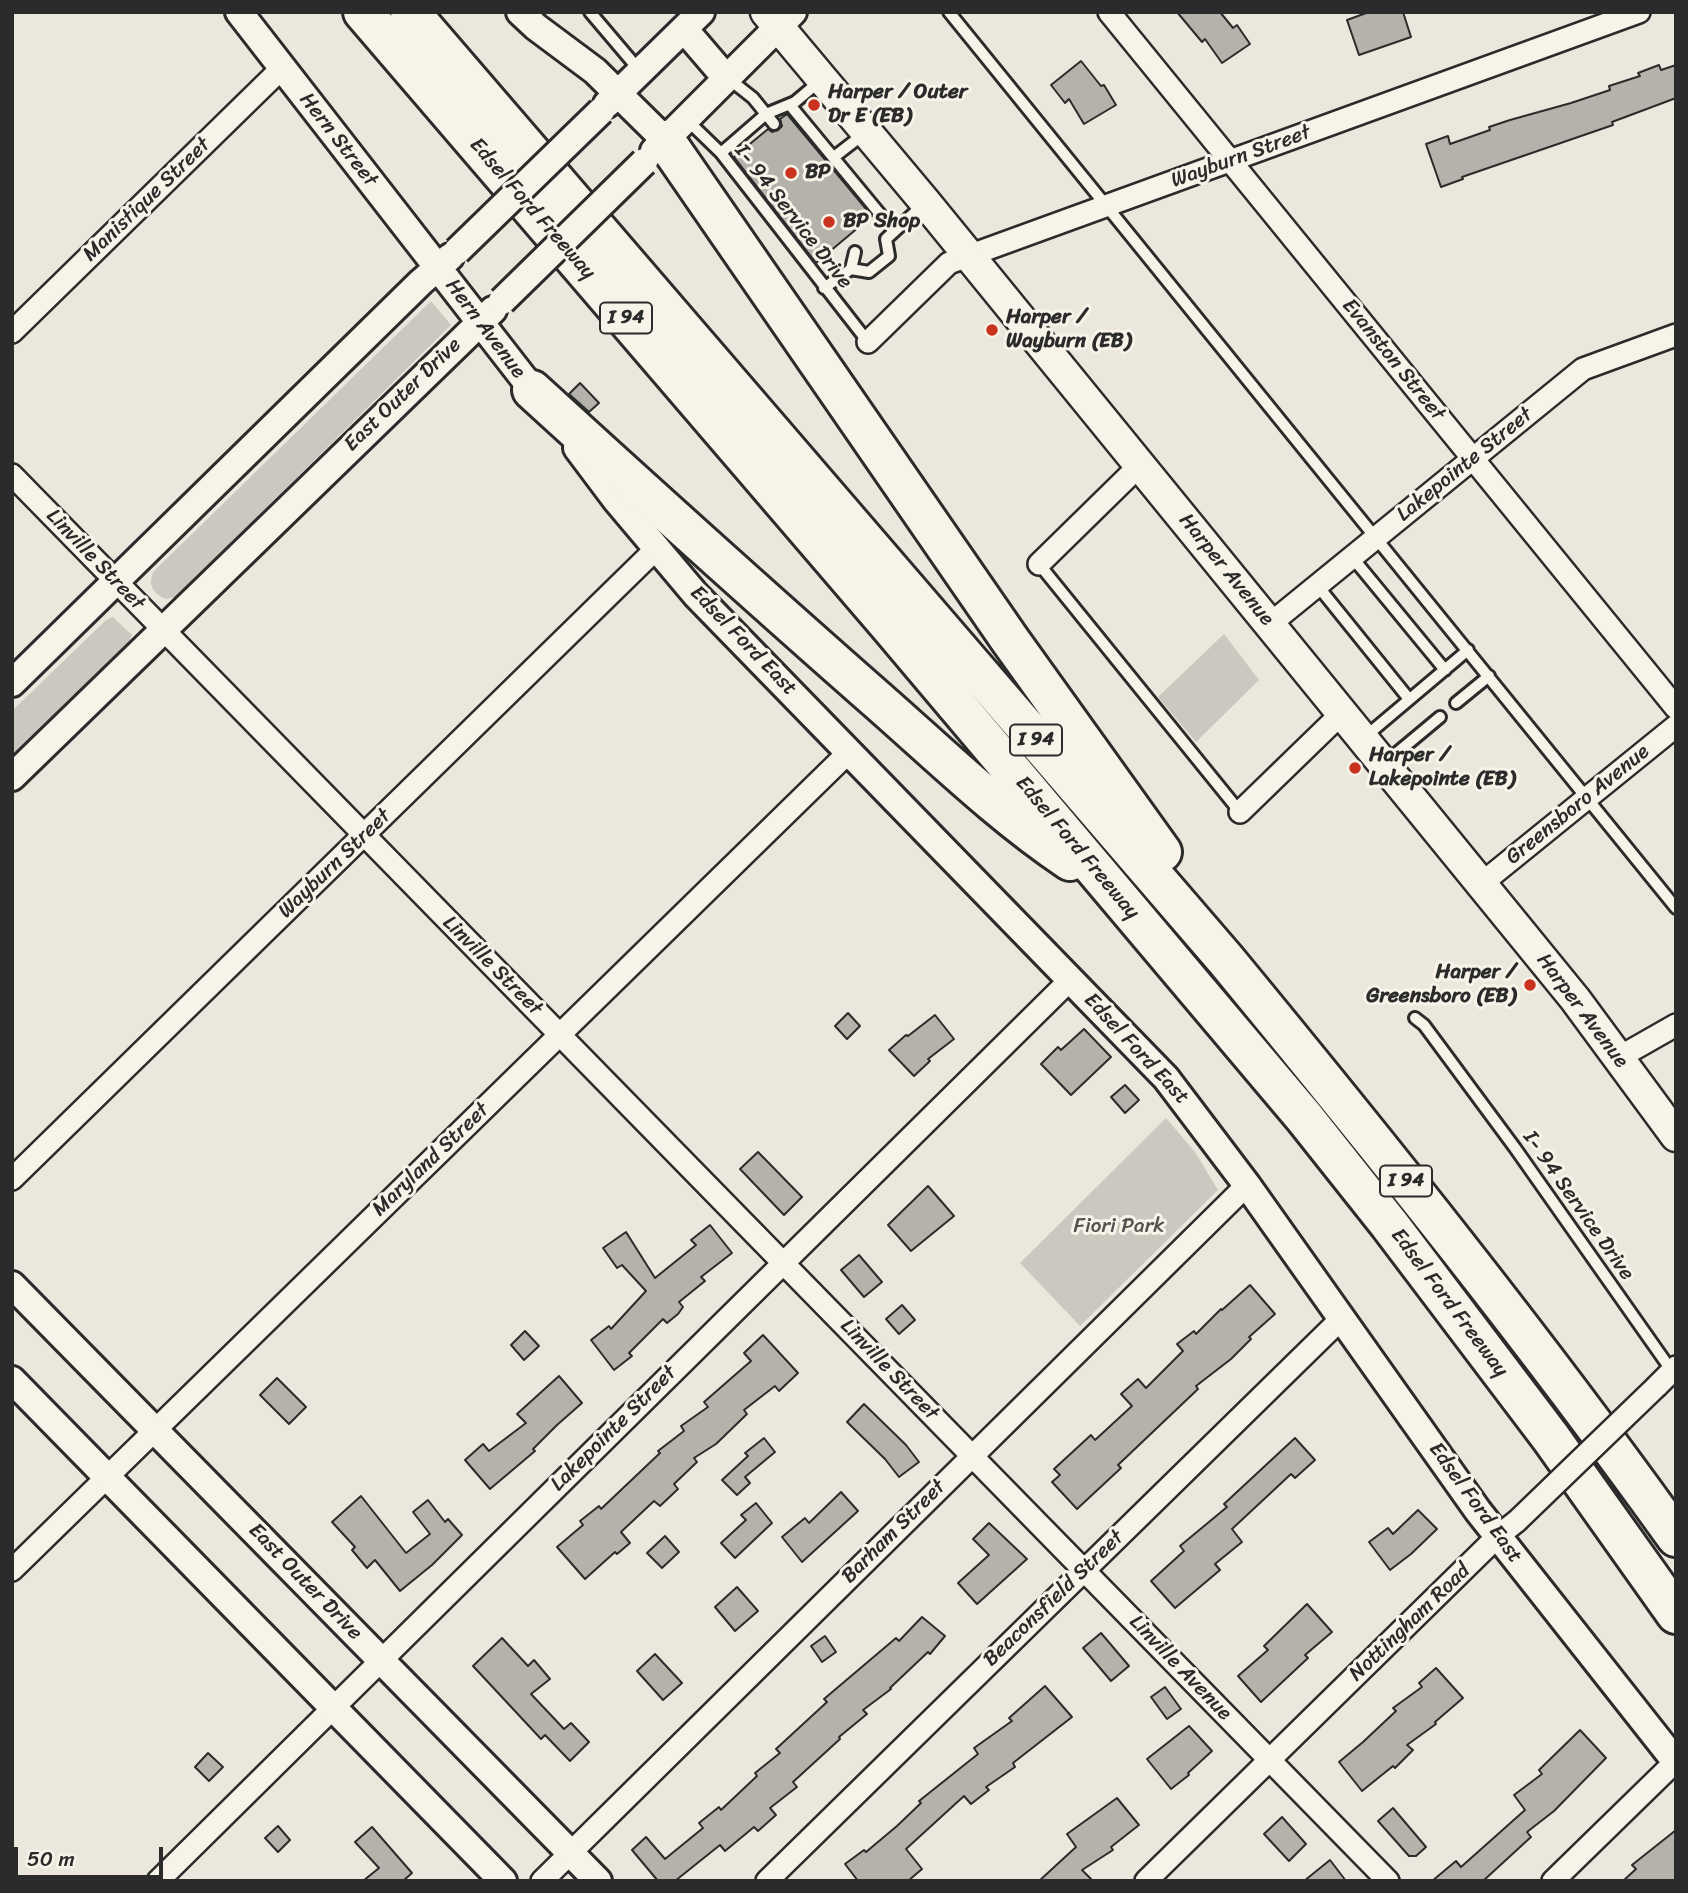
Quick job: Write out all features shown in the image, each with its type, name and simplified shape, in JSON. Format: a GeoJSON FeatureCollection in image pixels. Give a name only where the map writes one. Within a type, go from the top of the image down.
{"type":"FeatureCollection","features":[{"type":"Feature","properties":{"kind":"highway","name":"Edsel Ford Freeway"},"geometry":{"type":"LineString","coordinates":[[363,12],[888,624],[1304,1117],[1389,1224],[1551,1438],[1676,1614]]}},
{"type":"Feature","properties":{"kind":"highway","name":"Edsel Ford Freeway"},"geometry":{"type":"LineString","coordinates":[[410,12],[1226,960],[1351,1111],[1573,1395],[1676,1537]]}},
{"type":"Feature","properties":{"kind":"highway"},"geometry":{"type":"LineString","coordinates":[[665,140],[1010,640],[1159,848],[1226,960]]}},
{"type":"Feature","properties":{"kind":"highway"},"geometry":{"type":"LineString","coordinates":[[533,390],[745,584],[1033,836],[1112,889]]}},
{"type":"Feature","properties":{"kind":"main road","name":"Harper Avenue"},"geometry":{"type":"LineString","coordinates":[[779,17],[822,79],[969,255],[1575,999],[1676,1136]]}},
{"type":"Feature","properties":{"kind":"street","name":"Hern Street"},"geometry":{"type":"LineString","coordinates":[[239,12],[282,68],[448,259]]}},
{"type":"Feature","properties":{"kind":"street"},"geometry":{"type":"LineString","coordinates":[[520,12],[592,68],[610,101],[665,140]]}},
{"type":"Feature","properties":{"kind":"street","name":"Evanston Street"},"geometry":{"type":"LineString","coordinates":[[1110,12],[1676,708]]}},
{"type":"Feature","properties":{"kind":"street","name":"Wayburn Street"},"geometry":{"type":"LineString","coordinates":[[868,342],[948,263],[1639,12]]}},
{"type":"Feature","properties":{"kind":"street","name":"East Outer Drive"},"geometry":{"type":"LineString","coordinates":[[12,776],[665,140],[726,78],[779,17]]}},
{"type":"Feature","properties":{"kind":"street"},"geometry":{"type":"LineString","coordinates":[[12,683],[693,21],[726,78]]}},
{"type":"Feature","properties":{"kind":"street","name":"Manistique Street"},"geometry":{"type":"LineString","coordinates":[[12,332],[282,68]]}},
{"type":"Feature","properties":{"kind":"street","name":"Hern Avenue"},"geometry":{"type":"LineString","coordinates":[[448,259],[479,322],[533,390]]}},
{"type":"Feature","properties":{"kind":"street","name":"Lakepointe Street"},"geometry":{"type":"LineString","coordinates":[[1270,624],[1583,369],[1676,335]]}},
{"type":"Feature","properties":{"kind":"street","name":"Edsel Ford East"},"geometry":{"type":"LineString","coordinates":[[533,390],[616,500],[696,595],[1166,1078],[1200,1119],[1342,1318],[1508,1529],[1676,1762]]}},
{"type":"Feature","properties":{"kind":"street"},"geometry":{"type":"LineString","coordinates":[[1039,564],[1140,465]]}},
{"type":"Feature","properties":{"kind":"street","name":"Linville Street"},"geometry":{"type":"LineString","coordinates":[[12,475],[363,836],[972,1454]]}},
{"type":"Feature","properties":{"kind":"street","name":"Wayburn Street"},"geometry":{"type":"LineString","coordinates":[[12,1179],[657,548]]}},
{"type":"Feature","properties":{"kind":"street"},"geometry":{"type":"LineString","coordinates":[[1240,812],[1342,713]]}},
{"type":"Feature","properties":{"kind":"street","name":"Greensboro Avenue"},"geometry":{"type":"LineString","coordinates":[[1481,884],[1676,726]]}},
{"type":"Feature","properties":{"kind":"street","name":"Maryland Street"},"geometry":{"type":"LineString","coordinates":[[12,1570],[850,751]]}},
{"type":"Feature","properties":{"kind":"street","name":"Lakepointe Street"},"geometry":{"type":"LineString","coordinates":[[158,1881],[1072,979]]}},
{"type":"Feature","properties":{"kind":"street"},"geometry":{"type":"LineString","coordinates":[[1618,1058],[1676,1026]]}},
{"type":"Feature","properties":{"kind":"street","name":"Barham Street"},"geometry":{"type":"LineString","coordinates":[[542,1881],[1247,1185]]}},
{"type":"Feature","properties":{"kind":"street","name":"East Outer Drive"},"geometry":{"type":"LineString","coordinates":[[12,1284],[598,1881]]}},
{"type":"Feature","properties":{"kind":"street","name":"Beaconsfield Street"},"geometry":{"type":"LineString","coordinates":[[766,1881],[1342,1318]]}},
{"type":"Feature","properties":{"kind":"street","name":"Nottingham Road"},"geometry":{"type":"LineString","coordinates":[[1146,1881],[1670,1375]]}},
{"type":"Feature","properties":{"kind":"street"},"geometry":{"type":"LineString","coordinates":[[12,1380],[503,1881]]}},
{"type":"Feature","properties":{"kind":"street","name":"Linville Avenue"},"geometry":{"type":"LineString","coordinates":[[972,1454],[1388,1881]]}},
{"type":"Feature","properties":{"kind":"street"},"geometry":{"type":"LineString","coordinates":[[1553,1881],[1676,1762]]}},
{"type":"Feature","properties":{"kind":"lane"},"geometry":{"type":"LineString","coordinates":[[590,12],[640,71]]}},
{"type":"Feature","properties":{"kind":"lane"},"geometry":{"type":"LineString","coordinates":[[949,12],[1676,908]]}},
{"type":"Feature","properties":{"kind":"lane"},"geometry":{"type":"LineString","coordinates":[[726,78],[753,98],[774,124]]}},
{"type":"Feature","properties":{"kind":"lane"},"geometry":{"type":"LineString","coordinates":[[721,153],[766,114],[790,104],[822,79]]}},
{"type":"Feature","properties":{"kind":"lane"},"geometry":{"type":"LineString","coordinates":[[790,104],[834,157],[841,172],[890,235],[890,256],[869,272],[851,269]]}},
{"type":"Feature","properties":{"kind":"lane"},"geometry":{"type":"LineString","coordinates":[[745,132],[753,141]]}},
{"type":"Feature","properties":{"kind":"lane"},"geometry":{"type":"LineString","coordinates":[[834,157],[867,132]]}},
{"type":"Feature","properties":{"kind":"lane","name":"I- 94 Service Drive"},"geometry":{"type":"LineString","coordinates":[[665,140],[721,153],[779,223],[824,288],[868,342]]}},
{"type":"Feature","properties":{"kind":"lane"},"geometry":{"type":"LineString","coordinates":[[873,238],[890,235],[926,203]]}},
{"type":"Feature","properties":{"kind":"lane"},"geometry":{"type":"LineString","coordinates":[[824,288],[851,269],[855,252]]}},
{"type":"Feature","properties":{"kind":"lane"},"geometry":{"type":"LineString","coordinates":[[1352,557],[1445,670]]}},
{"type":"Feature","properties":{"kind":"lane"},"geometry":{"type":"LineString","coordinates":[[1039,564],[1240,812]]}},
{"type":"Feature","properties":{"kind":"lane"},"geometry":{"type":"LineString","coordinates":[[1317,585],[1409,699]]}},
{"type":"Feature","properties":{"kind":"lane"},"geometry":{"type":"LineString","coordinates":[[1363,738],[1468,650]]}},
{"type":"Feature","properties":{"kind":"lane"},"geometry":{"type":"LineString","coordinates":[[1456,703],[1489,676]]}},
{"type":"Feature","properties":{"kind":"lane"},"geometry":{"type":"LineString","coordinates":[[1384,764],[1440,717]]}},
{"type":"Feature","properties":{"kind":"lane","name":"I- 94 Service Drive"},"geometry":{"type":"LineString","coordinates":[[1415,1018],[1424,1025],[1515,1148],[1670,1375]]}},
{"type":"Feature","properties":{"kind":"green space"},"geometry":{"type":"Polygon","coordinates":[[[431,301],[451,325],[177,596],[167,599],[155,592],[151,585],[154,571],[431,301]]]}},
{"type":"Feature","properties":{"kind":"green space"},"geometry":{"type":"Polygon","coordinates":[[[113,617],[132,635],[127,645],[12,758],[12,711],[106,620],[113,617]]]}},
{"type":"Feature","properties":{"kind":"green space"},"geometry":{"type":"Polygon","coordinates":[[[1224,634],[1259,680],[1196,742],[1158,697],[1224,634]]]}},
{"type":"Feature","properties":{"kind":"green space","name":"Fiori Park"},"geometry":{"type":"Polygon","coordinates":[[[1166,1118],[1195,1152],[1218,1190],[1080,1326],[1020,1263],[1166,1118]]]}},
{"type":"Feature","properties":{"kind":"building"},"geometry":{"type":"Polygon","coordinates":[[[1177,12],[1220,12],[1233,28],[1237,25],[1250,44],[1222,63],[1205,39],[1202,42],[1177,12]]]}},
{"type":"Feature","properties":{"kind":"building"},"geometry":{"type":"Polygon","coordinates":[[[1369,12],[1403,12],[1411,37],[1359,55],[1347,20],[1369,12]]]}},
{"type":"Feature","properties":{"kind":"building"},"geometry":{"type":"Polygon","coordinates":[[[1081,61],[1101,86],[1104,85],[1116,105],[1084,124],[1069,99],[1065,103],[1051,85],[1081,61]]]}},
{"type":"Feature","properties":{"kind":"building"},"geometry":{"type":"Polygon","coordinates":[[[1659,65],[1661,70],[1676,65],[1676,98],[1612,122],[1613,125],[1462,177],[1463,179],[1441,187],[1426,144],[1448,136],[1450,144],[1490,130],[1489,127],[1610,90],[1609,86],[1640,76],[1638,73],[1659,65]]]}},
{"type":"Feature","properties":{"kind":"building"},"geometry":{"type":"Polygon","coordinates":[[[787,114],[872,216],[816,263],[734,157],[768,129],[772,132],[778,130],[782,126],[780,119],[787,114]]]}},
{"type":"Feature","properties":{"kind":"building"},"geometry":{"type":"Polygon","coordinates":[[[580,383],[599,403],[589,412],[569,394],[580,383]]]}},
{"type":"Feature","properties":{"kind":"building"},"geometry":{"type":"Polygon","coordinates":[[[848,1013],[860,1026],[847,1039],[835,1026],[848,1013]]]}},
{"type":"Feature","properties":{"kind":"building"},"geometry":{"type":"Polygon","coordinates":[[[935,1015],[954,1039],[928,1059],[930,1061],[914,1076],[889,1050],[935,1015]]]}},
{"type":"Feature","properties":{"kind":"building"},"geometry":{"type":"Polygon","coordinates":[[[1084,1029],[1111,1057],[1071,1095],[1041,1064],[1058,1047],[1061,1050],[1084,1029]]]}},
{"type":"Feature","properties":{"kind":"building"},"geometry":{"type":"Polygon","coordinates":[[[1125,1085],[1139,1100],[1125,1113],[1111,1097],[1125,1085]]]}},
{"type":"Feature","properties":{"kind":"building"},"geometry":{"type":"Polygon","coordinates":[[[758,1152],[802,1197],[784,1215],[740,1169],[758,1152]]]}},
{"type":"Feature","properties":{"kind":"building"},"geometry":{"type":"Polygon","coordinates":[[[928,1186],[954,1216],[911,1251],[888,1225],[928,1186]]]}},
{"type":"Feature","properties":{"kind":"building"},"geometry":{"type":"Polygon","coordinates":[[[710,1225],[732,1253],[701,1277],[705,1281],[679,1302],[683,1307],[678,1314],[667,1323],[663,1319],[629,1353],[632,1356],[614,1370],[591,1340],[609,1326],[611,1329],[646,1291],[622,1265],[617,1268],[603,1248],[626,1232],[655,1278],[696,1245],[691,1240],[710,1225]]]}},
{"type":"Feature","properties":{"kind":"building"},"geometry":{"type":"Polygon","coordinates":[[[859,1255],[882,1282],[864,1297],[841,1270],[859,1255]]]}},
{"type":"Feature","properties":{"kind":"building"},"geometry":{"type":"Polygon","coordinates":[[[1250,1285],[1275,1314],[1249,1337],[1251,1339],[1231,1359],[1196,1386],[1198,1389],[1118,1465],[1121,1468],[1077,1509],[1052,1482],[1060,1475],[1054,1469],[1091,1435],[1095,1440],[1132,1406],[1121,1394],[1138,1379],[1146,1388],[1183,1351],[1177,1344],[1194,1331],[1196,1334],[1250,1285]]]}},
{"type":"Feature","properties":{"kind":"building"},"geometry":{"type":"Polygon","coordinates":[[[902,1305],[915,1320],[899,1334],[886,1319],[902,1305]]]}},
{"type":"Feature","properties":{"kind":"building"},"geometry":{"type":"Polygon","coordinates":[[[525,1331],[539,1346],[524,1360],[511,1345],[525,1331]]]}},
{"type":"Feature","properties":{"kind":"building"},"geometry":{"type":"Polygon","coordinates":[[[763,1335],[798,1373],[779,1391],[775,1386],[744,1410],[747,1414],[716,1444],[694,1458],[697,1462],[674,1484],[678,1489],[660,1506],[654,1501],[621,1532],[630,1543],[617,1554],[615,1552],[585,1579],[557,1547],[583,1525],[580,1521],[599,1506],[601,1509],[660,1453],[658,1451],[684,1431],[681,1426],[708,1407],[704,1402],[751,1361],[744,1353],[763,1335]]]}},
{"type":"Feature","properties":{"kind":"building"},"geometry":{"type":"Polygon","coordinates":[[[559,1376],[582,1403],[533,1449],[535,1451],[490,1489],[465,1460],[483,1444],[489,1451],[526,1423],[517,1414],[559,1376]]]}},
{"type":"Feature","properties":{"kind":"building"},"geometry":{"type":"Polygon","coordinates":[[[277,1378],[306,1407],[289,1424],[260,1395],[277,1378]]]}},
{"type":"Feature","properties":{"kind":"building"},"geometry":{"type":"Polygon","coordinates":[[[864,1404],[906,1445],[919,1462],[899,1477],[885,1459],[847,1422],[864,1404]]]}},
{"type":"Feature","properties":{"kind":"building"},"geometry":{"type":"Polygon","coordinates":[[[764,1438],[775,1452],[745,1477],[750,1483],[737,1495],[722,1480],[748,1456],[745,1453],[764,1438]]]}},
{"type":"Feature","properties":{"kind":"building"},"geometry":{"type":"Polygon","coordinates":[[[1295,1438],[1315,1460],[1295,1478],[1291,1474],[1232,1529],[1242,1542],[1215,1564],[1220,1570],[1175,1608],[1151,1581],[1184,1551],[1180,1546],[1227,1507],[1224,1504],[1295,1438]]]}},
{"type":"Feature","properties":{"kind":"building"},"geometry":{"type":"Polygon","coordinates":[[[841,1492],[858,1511],[802,1562],[782,1537],[805,1518],[809,1523],[841,1492]]]}},
{"type":"Feature","properties":{"kind":"building"},"geometry":{"type":"Polygon","coordinates":[[[361,1496],[406,1553],[430,1534],[413,1512],[428,1500],[445,1522],[448,1519],[462,1535],[432,1565],[400,1591],[375,1560],[367,1568],[352,1550],[355,1547],[332,1522],[361,1496]]]}},
{"type":"Feature","properties":{"kind":"building"},"geometry":{"type":"Polygon","coordinates":[[[756,1503],[772,1523],[735,1558],[721,1543],[746,1520],[741,1515],[756,1503]]]}},
{"type":"Feature","properties":{"kind":"building"},"geometry":{"type":"Polygon","coordinates":[[[1418,1510],[1437,1529],[1390,1570],[1369,1542],[1388,1528],[1393,1534],[1418,1510]]]}},
{"type":"Feature","properties":{"kind":"building"},"geometry":{"type":"Polygon","coordinates":[[[989,1523],[1027,1559],[977,1604],[958,1583],[989,1555],[973,1539],[989,1523]]]}},
{"type":"Feature","properties":{"kind":"building"},"geometry":{"type":"Polygon","coordinates":[[[665,1536],[679,1552],[662,1568],[647,1553],[665,1536]]]}},
{"type":"Feature","properties":{"kind":"building"},"geometry":{"type":"Polygon","coordinates":[[[737,1587],[758,1611],[735,1631],[715,1607],[737,1587]]]}},
{"type":"Feature","properties":{"kind":"building"},"geometry":{"type":"Polygon","coordinates":[[[1307,1604],[1332,1632],[1305,1655],[1308,1658],[1261,1702],[1238,1676],[1268,1650],[1264,1646],[1307,1604]]]}},
{"type":"Feature","properties":{"kind":"building"},"geometry":{"type":"Polygon","coordinates":[[[922,1617],[945,1636],[930,1654],[928,1652],[891,1689],[863,1710],[867,1714],[793,1782],[797,1787],[770,1808],[776,1815],[758,1831],[754,1827],[725,1851],[720,1845],[675,1881],[658,1881],[632,1850],[646,1837],[665,1859],[703,1828],[699,1823],[719,1807],[721,1810],[757,1776],[755,1773],[780,1753],[776,1749],[827,1702],[824,1699],[896,1638],[899,1641],[922,1617]]]}},
{"type":"Feature","properties":{"kind":"building"},"geometry":{"type":"Polygon","coordinates":[[[1101,1633],[1129,1666],[1111,1681],[1083,1648],[1101,1633]]]}},
{"type":"Feature","properties":{"kind":"building"},"geometry":{"type":"Polygon","coordinates":[[[825,1636],[836,1652],[822,1662],[811,1646],[825,1636]]]}},
{"type":"Feature","properties":{"kind":"building"},"geometry":{"type":"Polygon","coordinates":[[[502,1638],[528,1666],[534,1660],[550,1679],[531,1694],[564,1729],[571,1723],[589,1742],[570,1761],[545,1735],[541,1739],[473,1666],[502,1638]]]}},
{"type":"Feature","properties":{"kind":"building"},"geometry":{"type":"Polygon","coordinates":[[[655,1654],[682,1683],[663,1700],[637,1671],[655,1654]]]}},
{"type":"Feature","properties":{"kind":"building"},"geometry":{"type":"Polygon","coordinates":[[[1436,1668],[1463,1698],[1435,1722],[1436,1724],[1407,1745],[1413,1750],[1395,1768],[1393,1766],[1362,1791],[1339,1762],[1396,1711],[1393,1708],[1422,1687],[1419,1683],[1436,1668]]]}},
{"type":"Feature","properties":{"kind":"building"},"geometry":{"type":"Polygon","coordinates":[[[1045,1686],[1072,1717],[1013,1763],[1015,1767],[986,1787],[989,1790],[971,1804],[964,1796],[906,1849],[922,1869],[908,1881],[858,1881],[845,1864],[864,1850],[866,1852],[921,1803],[919,1801],[978,1754],[974,1748],[1012,1721],[1009,1718],[1045,1686]]]}},
{"type":"Feature","properties":{"kind":"building"},"geometry":{"type":"Polygon","coordinates":[[[1165,1687],[1181,1709],[1167,1719],[1151,1697],[1165,1687]]]}},
{"type":"Feature","properties":{"kind":"building"},"geometry":{"type":"Polygon","coordinates":[[[1189,1726],[1212,1751],[1171,1789],[1147,1759],[1189,1726]]]}},
{"type":"Feature","properties":{"kind":"building"},"geometry":{"type":"Polygon","coordinates":[[[1580,1730],[1606,1758],[1554,1811],[1527,1832],[1531,1837],[1483,1881],[1432,1881],[1456,1861],[1461,1867],[1525,1810],[1514,1795],[1542,1774],[1539,1770],[1580,1730]]]}},
{"type":"Feature","properties":{"kind":"building"},"geometry":{"type":"Polygon","coordinates":[[[208,1753],[223,1767],[209,1781],[195,1767],[208,1753]]]}},
{"type":"Feature","properties":{"kind":"building"},"geometry":{"type":"Polygon","coordinates":[[[1117,1798],[1139,1825],[1111,1847],[1113,1850],[1082,1870],[1093,1881],[1039,1881],[1076,1847],[1067,1834],[1117,1798]]]}},
{"type":"Feature","properties":{"kind":"building"},"geometry":{"type":"Polygon","coordinates":[[[1393,1808],[1426,1847],[1416,1856],[1409,1856],[1378,1821],[1393,1808]]]}},
{"type":"Feature","properties":{"kind":"building"},"geometry":{"type":"Polygon","coordinates":[[[1282,1817],[1306,1844],[1289,1861],[1264,1834],[1282,1817]]]}},
{"type":"Feature","properties":{"kind":"building"},"geometry":{"type":"Polygon","coordinates":[[[278,1826],[290,1840],[278,1852],[265,1838],[278,1826]]]}},
{"type":"Feature","properties":{"kind":"building"},"geometry":{"type":"Polygon","coordinates":[[[372,1827],[412,1873],[403,1881],[363,1881],[379,1868],[355,1842],[372,1827]]]}},
{"type":"Feature","properties":{"kind":"building"},"geometry":{"type":"Polygon","coordinates":[[[1676,1830],[1676,1881],[1623,1881],[1636,1869],[1632,1865],[1676,1830]]]}},
{"type":"Feature","properties":{"kind":"building"},"geometry":{"type":"Polygon","coordinates":[[[1330,1860],[1346,1881],[1304,1881],[1330,1860]]]}},
{"type":"Feature","properties":{"kind":"place","name":"Harper / Outer Dr E (EB)"},"geometry":{"type":"Point","coordinates":[814,105]}},
{"type":"Feature","properties":{"kind":"place","name":"BP"},"geometry":{"type":"Point","coordinates":[791,173]}},
{"type":"Feature","properties":{"kind":"place","name":"BP Shop"},"geometry":{"type":"Point","coordinates":[829,222]}},
{"type":"Feature","properties":{"kind":"place","name":"Harper / Wayburn (EB)"},"geometry":{"type":"Point","coordinates":[992,330]}},
{"type":"Feature","properties":{"kind":"place","name":"Harper / Lakepointe (EB)"},"geometry":{"type":"Point","coordinates":[1355,768]}},
{"type":"Feature","properties":{"kind":"place","name":"Harper / Greensboro (EB)"},"geometry":{"type":"Point","coordinates":[1530,985]}}]}
